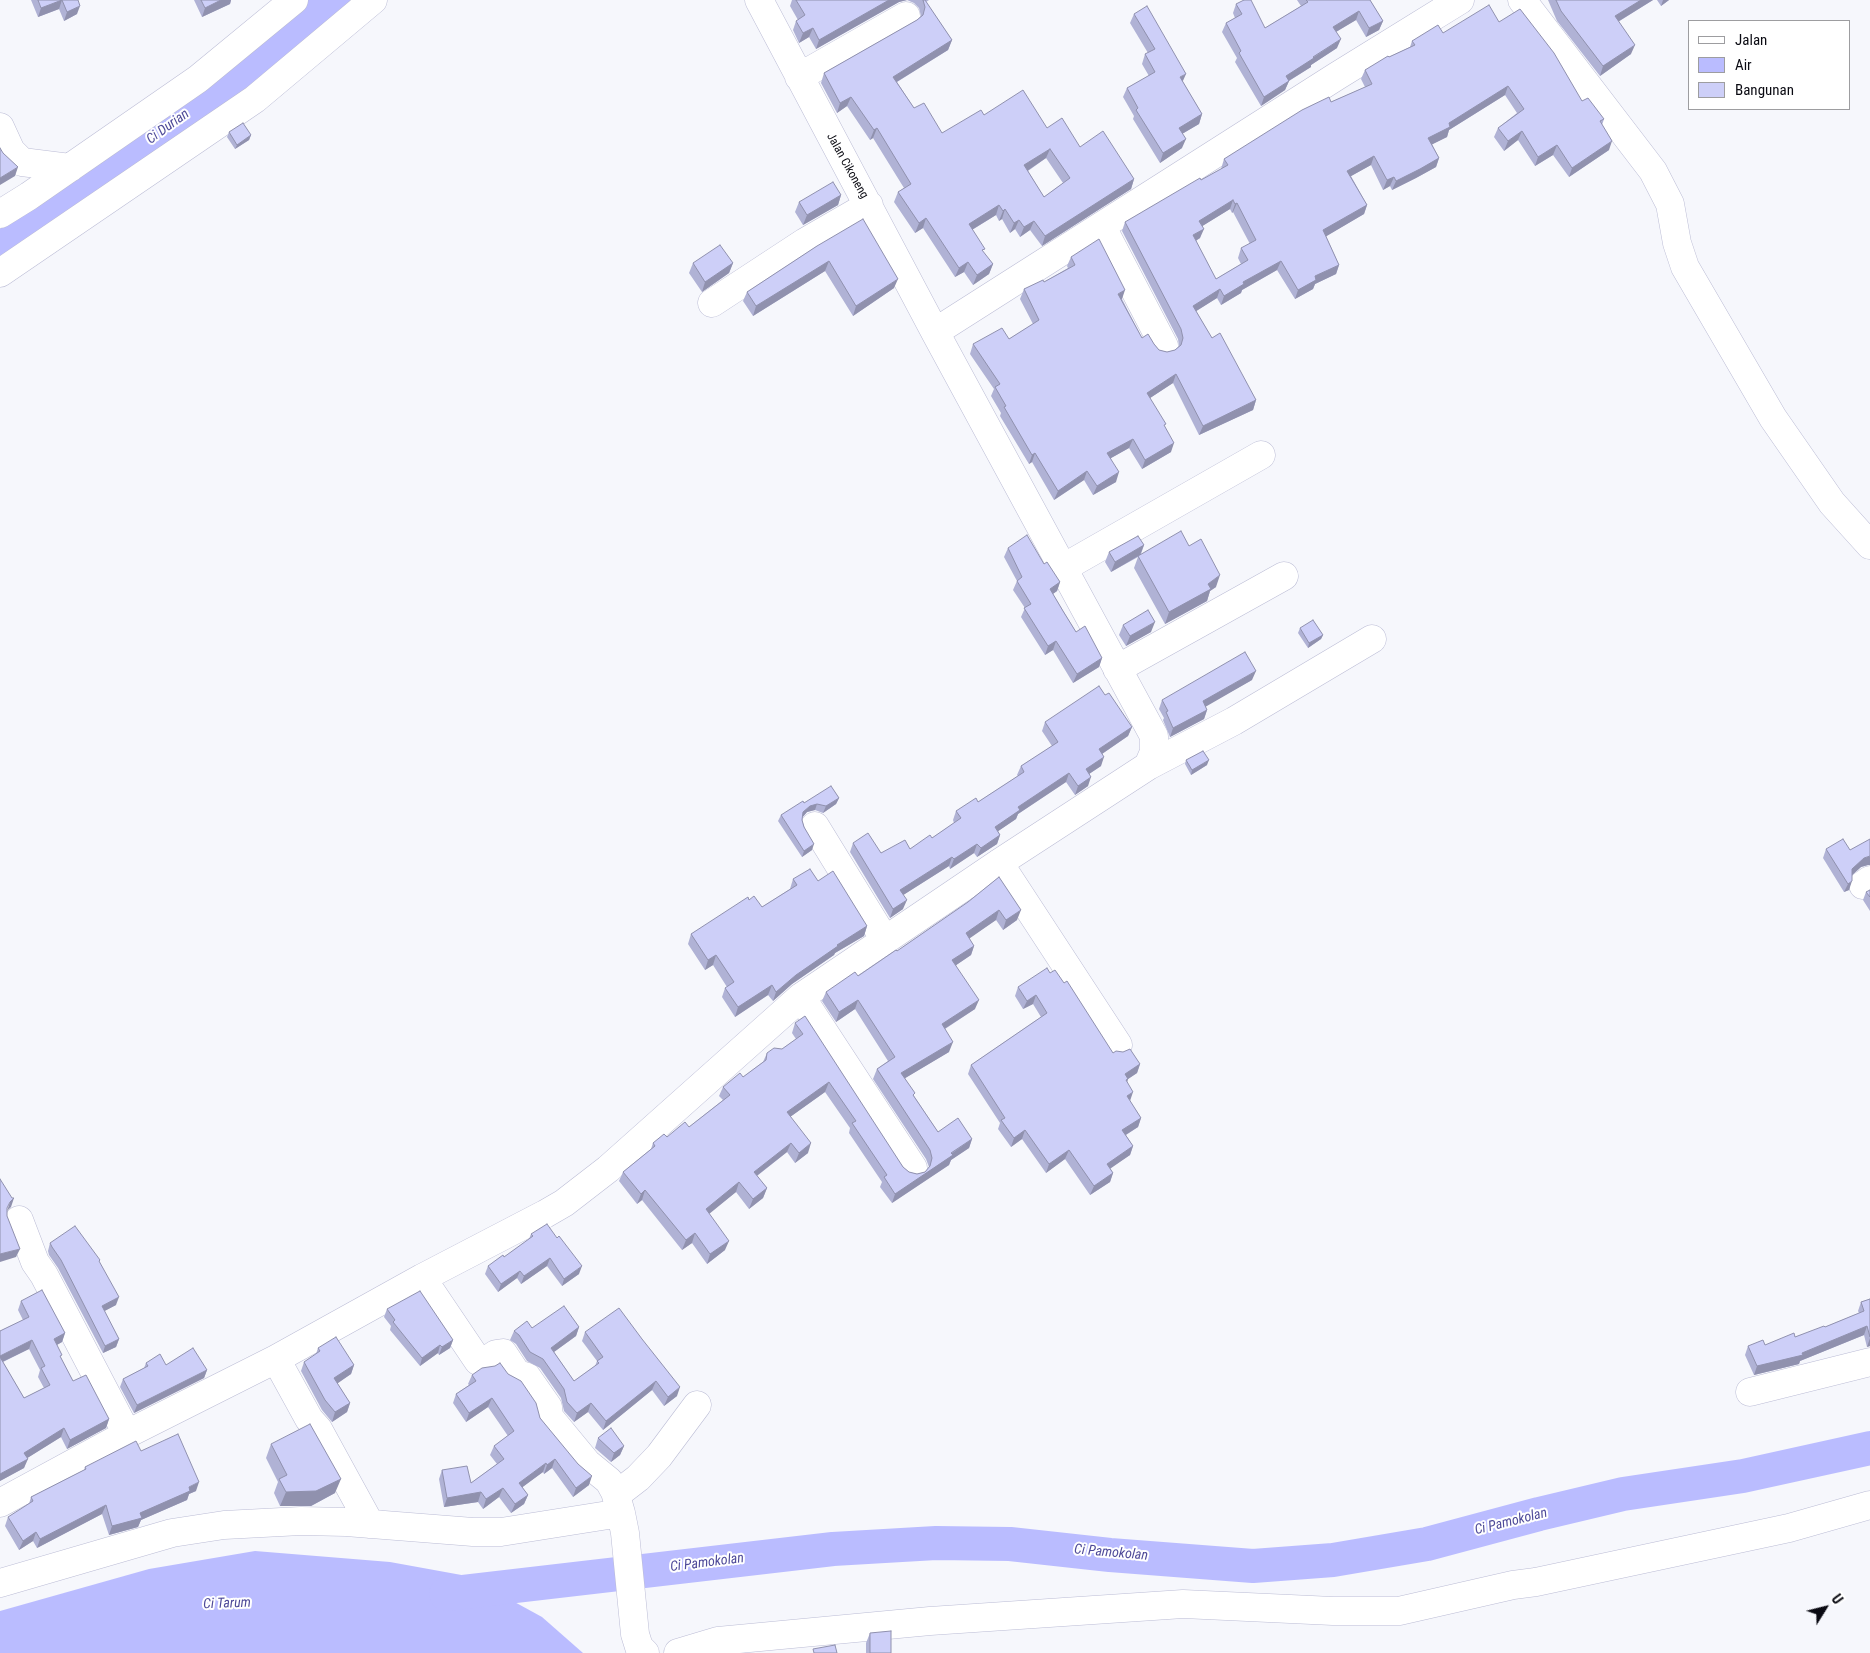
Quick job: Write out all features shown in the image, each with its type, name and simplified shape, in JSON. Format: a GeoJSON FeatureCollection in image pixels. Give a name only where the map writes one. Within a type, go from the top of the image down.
{"type":"FeatureCollection","features":[{"type":"Feature","properties":{"kind":"street"},"geometry":{"type":"LineString","coordinates":[[0,214],[198,79],[294,0]]}},
{"type":"Feature","properties":{"kind":"street"},"geometry":{"type":"LineString","coordinates":[[0,273],[254,99],[373,0]]}},
{"type":"Feature","properties":{"kind":"street","name":"Jalan Cikoneng"},"geometry":{"type":"LineString","coordinates":[[759,0],[935,332],[1154,736],[1154,752],[1148,766]]}},
{"type":"Feature","properties":{"kind":"street"},"geometry":{"type":"LineString","coordinates":[[935,332],[1337,76],[1460,0]]}},
{"type":"Feature","properties":{"kind":"street"},"geometry":{"type":"LineString","coordinates":[[1522,0],[1654,171],[1670,204],[1677,243],[1685,267],[1773,418],[1832,503],[1870,545]]}},
{"type":"Feature","properties":{"kind":"street"},"geometry":{"type":"LineString","coordinates":[[799,77],[906,16]]}},
{"type":"Feature","properties":{"kind":"street"},"geometry":{"type":"LineString","coordinates":[[0,127],[11,151],[22,162],[70,168]]}},
{"type":"Feature","properties":{"kind":"street"},"geometry":{"type":"LineString","coordinates":[[712,303],[805,242],[869,205]]}},
{"type":"Feature","properties":{"kind":"street"},"geometry":{"type":"LineString","coordinates":[[1102,227],[1164,346]]}},
{"type":"Feature","properties":{"kind":"street"},"geometry":{"type":"LineString","coordinates":[[1062,568],[1261,455]]}},
{"type":"Feature","properties":{"kind":"street"},"geometry":{"type":"LineString","coordinates":[[1117,669],[1284,576]]}},
{"type":"Feature","properties":{"kind":"street"},"geometry":{"type":"LineString","coordinates":[[0,1503],[127,1434],[276,1359],[422,1278],[564,1203],[608,1169],[801,997],[999,863],[1148,766],[1234,721],[1372,639]]}},
{"type":"Feature","properties":{"kind":"street"},"geometry":{"type":"LineString","coordinates":[[816,826],[885,940]]}},
{"type":"Feature","properties":{"kind":"street"},"geometry":{"type":"LineString","coordinates":[[999,863],[1118,1045]]}},
{"type":"Feature","properties":{"kind":"street"},"geometry":{"type":"LineString","coordinates":[[801,997],[913,1168]]}},
{"type":"Feature","properties":{"kind":"street"},"geometry":{"type":"LineString","coordinates":[[19,1220],[35,1262],[44,1275],[127,1434]]}},
{"type":"Feature","properties":{"kind":"street"},"geometry":{"type":"LineString","coordinates":[[422,1278],[478,1362],[484,1362],[496,1354],[503,1353],[517,1374],[527,1377],[548,1407],[549,1417],[588,1463],[609,1480],[619,1504],[640,1643]]}},
{"type":"Feature","properties":{"kind":"street"},"geometry":{"type":"LineString","coordinates":[[276,1359],[309,1419],[318,1428],[370,1524]]}},
{"type":"Feature","properties":{"kind":"street"},"geometry":{"type":"LineString","coordinates":[[1750,1392],[1870,1362]]}},
{"type":"Feature","properties":{"kind":"street"},"geometry":{"type":"LineString","coordinates":[[0,1583],[172,1533],[224,1525],[301,1521],[473,1532],[501,1532],[619,1504],[638,1478],[659,1456],[697,1405]]}},
{"type":"Feature","properties":{"kind":"street"},"geometry":{"type":"LineString","coordinates":[[678,1653],[718,1641],[930,1622],[1183,1604],[1333,1611],[1399,1611],[1512,1585],[1546,1580],[1789,1528],[1870,1505]]}},
{"type":"Feature","properties":{"kind":"water","name":"Ci Tarum"},"geometry":{"type":"Polygon","coordinates":[[[255,1551],[390,1562],[467,1576],[542,1617],[583,1653],[0,1653],[0,1611],[149,1569],[255,1551]]]}},
{"type":"Feature","properties":{"kind":"building"},"geometry":{"type":"Polygon","coordinates":[[[38,0],[62,0],[41,8],[38,0]]]}},
{"type":"Feature","properties":{"kind":"building"},"geometry":{"type":"Polygon","coordinates":[[[62,0],[78,0],[80,6],[67,12],[62,0]]]}},
{"type":"Feature","properties":{"kind":"building"},"geometry":{"type":"Polygon","coordinates":[[[201,0],[221,0],[205,8],[201,0]]]}},
{"type":"Feature","properties":{"kind":"building"},"geometry":{"type":"Polygon","coordinates":[[[796,0],[889,0],[819,40],[813,28],[803,33],[796,21],[805,15],[796,0]]]}},
{"type":"Feature","properties":{"kind":"building"},"geometry":{"type":"Polygon","coordinates":[[[923,0],[925,0],[952,40],[893,77],[914,108],[924,103],[942,133],[981,110],[984,115],[1023,90],[1047,128],[1062,118],[1080,147],[1103,131],[1134,179],[1045,236],[1034,221],[1024,227],[1019,220],[1014,223],[1005,209],[1003,211],[999,205],[969,224],[985,249],[982,250],[993,264],[977,275],[968,262],[959,268],[926,218],[919,223],[898,192],[911,184],[877,128],[874,130],[851,97],[840,103],[824,73],[917,20],[923,15],[925,7],[923,0]],[[1050,149],[1024,165],[1044,197],[1070,178],[1050,149]]]}},
{"type":"Feature","properties":{"kind":"building"},"geometry":{"type":"Polygon","coordinates":[[[1244,0],[1251,0],[1265,28],[1308,2],[1306,0],[1370,0],[1383,21],[1369,28],[1359,11],[1333,27],[1341,39],[1286,76],[1289,81],[1264,97],[1239,53],[1241,51],[1226,23],[1242,14],[1236,4],[1244,0]]]}},
{"type":"Feature","properties":{"kind":"building"},"geometry":{"type":"Polygon","coordinates":[[[1556,0],[1641,0],[1615,16],[1635,45],[1603,66],[1561,11],[1556,0]]]}},
{"type":"Feature","properties":{"kind":"building"},"geometry":{"type":"Polygon","coordinates":[[[1489,5],[1499,22],[1520,9],[1554,53],[1582,101],[1588,98],[1604,119],[1600,121],[1612,141],[1572,168],[1557,145],[1538,157],[1522,131],[1508,141],[1498,128],[1524,109],[1508,86],[1449,123],[1450,127],[1428,138],[1439,158],[1420,169],[1396,181],[1394,177],[1387,180],[1374,156],[1347,171],[1367,205],[1323,230],[1339,265],[1315,276],[1316,280],[1298,290],[1281,261],[1243,282],[1244,284],[1224,296],[1220,289],[1193,306],[1212,338],[1220,333],[1256,400],[1203,426],[1176,374],[1147,393],[1166,424],[1164,425],[1174,443],[1145,460],[1133,439],[1107,453],[1119,472],[1097,486],[1087,471],[1058,491],[1035,453],[1032,455],[1004,407],[1006,406],[995,387],[1000,384],[973,344],[1002,328],[1009,339],[1039,320],[1024,289],[1043,280],[1044,282],[1075,265],[1071,257],[1099,239],[1125,290],[1118,294],[1142,338],[1148,334],[1159,350],[1167,352],[1175,350],[1181,345],[1183,338],[1181,329],[1125,222],[1200,178],[1201,180],[1228,165],[1224,159],[1302,110],[1329,97],[1331,102],[1372,84],[1365,70],[1388,56],[1415,45],[1412,41],[1438,25],[1443,33],[1489,5]],[[1233,200],[1199,221],[1204,229],[1193,235],[1216,279],[1248,260],[1241,248],[1256,240],[1237,203],[1235,204],[1233,200]]]}},
{"type":"Feature","properties":{"kind":"building"},"geometry":{"type":"Polygon","coordinates":[[[1147,6],[1186,74],[1180,77],[1202,114],[1179,128],[1186,139],[1163,153],[1136,110],[1138,108],[1127,88],[1155,72],[1145,54],[1155,49],[1134,14],[1147,6]]]}},
{"type":"Feature","properties":{"kind":"building"},"geometry":{"type":"Polygon","coordinates":[[[243,123],[251,135],[237,145],[229,132],[243,123]]]}},
{"type":"Feature","properties":{"kind":"building"},"geometry":{"type":"Polygon","coordinates":[[[0,148],[18,167],[0,178],[0,148]]]}},
{"type":"Feature","properties":{"kind":"building"},"geometry":{"type":"Polygon","coordinates":[[[833,182],[841,195],[807,215],[799,202],[833,182]]]}},
{"type":"Feature","properties":{"kind":"building"},"geometry":{"type":"Polygon","coordinates":[[[863,219],[898,279],[856,306],[829,261],[756,306],[747,292],[817,246],[863,219]]]}},
{"type":"Feature","properties":{"kind":"building"},"geometry":{"type":"Polygon","coordinates":[[[720,245],[733,263],[705,282],[693,263],[720,245]]]}},
{"type":"Feature","properties":{"kind":"building"},"geometry":{"type":"Polygon","coordinates":[[[1181,531],[1189,546],[1201,539],[1220,575],[1208,584],[1211,589],[1169,612],[1138,556],[1181,531]]]}},
{"type":"Feature","properties":{"kind":"building"},"geometry":{"type":"Polygon","coordinates":[[[1027,535],[1044,564],[1047,562],[1060,582],[1050,589],[1063,611],[1076,632],[1085,626],[1102,658],[1077,674],[1056,641],[1048,646],[1024,608],[1031,604],[1017,581],[1022,577],[1008,548],[1027,535]]]}},
{"type":"Feature","properties":{"kind":"building"},"geometry":{"type":"Polygon","coordinates":[[[1138,536],[1144,545],[1115,562],[1109,552],[1138,536]]]}},
{"type":"Feature","properties":{"kind":"building"},"geometry":{"type":"Polygon","coordinates":[[[1148,610],[1155,622],[1130,636],[1123,625],[1148,610]]]}},
{"type":"Feature","properties":{"kind":"building"},"geometry":{"type":"Polygon","coordinates":[[[1313,620],[1323,635],[1309,643],[1300,628],[1313,620]]]}},
{"type":"Feature","properties":{"kind":"building"},"geometry":{"type":"Polygon","coordinates":[[[1245,652],[1256,671],[1203,701],[1207,710],[1173,728],[1166,712],[1168,711],[1162,700],[1245,652]]]}},
{"type":"Feature","properties":{"kind":"building"},"geometry":{"type":"Polygon","coordinates":[[[1099,686],[1105,695],[1109,693],[1132,727],[1099,749],[1104,757],[1086,769],[1091,777],[1078,786],[1069,773],[1018,807],[1020,810],[995,827],[1000,835],[981,848],[977,844],[954,859],[952,857],[900,890],[907,900],[893,909],[853,843],[868,833],[881,853],[905,840],[910,849],[930,835],[932,838],[961,818],[956,811],[976,798],[978,802],[1024,772],[1021,766],[1058,742],[1045,722],[1099,686]]]}},
{"type":"Feature","properties":{"kind":"building"},"geometry":{"type":"Polygon","coordinates":[[[1203,751],[1209,760],[1192,770],[1186,760],[1203,751]]]}},
{"type":"Feature","properties":{"kind":"building"},"geometry":{"type":"Polygon","coordinates":[[[831,786],[839,798],[826,806],[817,804],[810,806],[803,812],[802,820],[804,827],[814,844],[804,851],[781,815],[831,786]]]}},
{"type":"Feature","properties":{"kind":"building"},"geometry":{"type":"Polygon","coordinates":[[[1843,839],[1850,850],[1870,839],[1870,856],[1864,858],[1852,869],[1852,881],[1848,884],[1826,849],[1843,839]]]}},
{"type":"Feature","properties":{"kind":"building"},"geometry":{"type":"Polygon","coordinates":[[[810,869],[818,881],[833,871],[867,926],[837,945],[776,992],[772,985],[738,1007],[725,988],[734,982],[716,955],[708,960],[691,934],[748,897],[749,900],[754,896],[762,907],[797,885],[793,879],[810,869]]]}},
{"type":"Feature","properties":{"kind":"building"},"geometry":{"type":"Polygon","coordinates":[[[999,877],[1021,910],[1006,920],[999,910],[966,933],[974,946],[952,960],[979,1000],[942,1024],[953,1042],[901,1073],[915,1093],[913,1095],[938,1132],[958,1118],[972,1139],[951,1153],[953,1155],[895,1194],[884,1177],[887,1175],[852,1123],[856,1121],[829,1082],[787,1112],[811,1143],[799,1153],[791,1143],[754,1172],[767,1188],[753,1199],[739,1182],[706,1209],[729,1241],[710,1254],[695,1233],[686,1240],[645,1190],[641,1194],[623,1172],[655,1146],[653,1143],[664,1134],[667,1137],[685,1122],[689,1127],[730,1095],[723,1087],[740,1073],[743,1077],[766,1060],[767,1053],[774,1048],[782,1049],[803,1034],[795,1023],[805,1016],[903,1167],[909,1172],[917,1174],[925,1172],[930,1166],[932,1158],[930,1150],[877,1069],[895,1057],[858,1000],[839,1012],[826,992],[855,972],[858,976],[897,951],[968,902],[999,877]]]}},
{"type":"Feature","properties":{"kind":"building"},"geometry":{"type":"Polygon","coordinates":[[[1047,968],[1050,973],[1055,970],[1064,983],[1067,981],[1113,1053],[1130,1049],[1140,1064],[1125,1074],[1128,1079],[1126,1080],[1133,1092],[1127,1096],[1141,1118],[1122,1130],[1133,1146],[1107,1164],[1113,1173],[1094,1186],[1069,1150],[1049,1164],[1025,1130],[1014,1138],[1001,1120],[1005,1118],[971,1065],[1047,1013],[1036,995],[1027,1001],[1018,987],[1047,968]]]}},
{"type":"Feature","properties":{"kind":"building"},"geometry":{"type":"Polygon","coordinates":[[[0,1179],[12,1198],[14,1198],[7,1208],[7,1216],[20,1249],[0,1254],[0,1179]]]}},
{"type":"Feature","properties":{"kind":"building"},"geometry":{"type":"Polygon","coordinates":[[[547,1224],[557,1238],[559,1236],[582,1266],[564,1279],[550,1258],[524,1276],[520,1271],[501,1284],[488,1266],[503,1255],[504,1257],[533,1236],[531,1234],[547,1224]]]}},
{"type":"Feature","properties":{"kind":"building"},"geometry":{"type":"Polygon","coordinates":[[[75,1226],[100,1260],[119,1297],[102,1306],[119,1339],[105,1346],[61,1260],[50,1243],[75,1226]]]}},
{"type":"Feature","properties":{"kind":"building"},"geometry":{"type":"Polygon","coordinates":[[[42,1290],[65,1333],[54,1339],[62,1355],[60,1356],[73,1381],[86,1375],[109,1419],[70,1440],[64,1428],[24,1453],[28,1459],[0,1474],[0,1357],[24,1398],[50,1385],[41,1368],[45,1366],[32,1340],[0,1356],[0,1331],[29,1317],[21,1301],[42,1290]]]}},
{"type":"Feature","properties":{"kind":"building"},"geometry":{"type":"Polygon","coordinates":[[[420,1291],[453,1340],[442,1347],[440,1345],[422,1358],[393,1322],[395,1320],[387,1309],[420,1291]]]}},
{"type":"Feature","properties":{"kind":"building"},"geometry":{"type":"Polygon","coordinates":[[[1870,1299],[1870,1337],[1867,1326],[1802,1353],[1803,1355],[1757,1366],[1748,1346],[1763,1340],[1765,1345],[1794,1333],[1795,1337],[1825,1327],[1864,1311],[1861,1302],[1870,1299]]]}},
{"type":"Feature","properties":{"kind":"building"},"geometry":{"type":"Polygon","coordinates":[[[564,1306],[579,1327],[551,1348],[574,1381],[599,1363],[597,1361],[603,1357],[585,1332],[619,1308],[680,1387],[668,1397],[656,1381],[606,1421],[591,1403],[577,1413],[567,1402],[564,1389],[543,1359],[530,1352],[519,1335],[514,1331],[527,1321],[532,1328],[564,1306]]]}},
{"type":"Feature","properties":{"kind":"building"},"geometry":{"type":"Polygon","coordinates":[[[336,1337],[354,1365],[334,1378],[350,1403],[335,1412],[325,1400],[304,1362],[320,1351],[318,1348],[336,1337]]]}},
{"type":"Feature","properties":{"kind":"building"},"geometry":{"type":"Polygon","coordinates":[[[193,1348],[207,1370],[137,1405],[123,1379],[148,1366],[146,1363],[160,1354],[166,1365],[193,1348]]]}},
{"type":"Feature","properties":{"kind":"building"},"geometry":{"type":"Polygon","coordinates":[[[500,1363],[508,1374],[521,1381],[536,1403],[540,1418],[578,1464],[592,1476],[576,1488],[555,1459],[547,1465],[546,1463],[519,1483],[528,1495],[515,1504],[503,1488],[486,1499],[481,1492],[447,1498],[442,1470],[467,1466],[471,1483],[504,1459],[494,1446],[514,1431],[492,1398],[469,1413],[456,1394],[476,1381],[472,1375],[482,1368],[495,1366],[500,1363]]]}},
{"type":"Feature","properties":{"kind":"building"},"geometry":{"type":"Polygon","coordinates":[[[310,1424],[341,1479],[316,1491],[286,1492],[279,1479],[287,1475],[271,1444],[310,1424]]]}},
{"type":"Feature","properties":{"kind":"building"},"geometry":{"type":"Polygon","coordinates":[[[611,1428],[624,1446],[614,1453],[598,1438],[611,1428]]]}},
{"type":"Feature","properties":{"kind":"building"},"geometry":{"type":"Polygon","coordinates":[[[178,1434],[199,1482],[189,1487],[190,1491],[140,1513],[142,1518],[112,1526],[106,1505],[40,1539],[36,1532],[23,1541],[8,1517],[33,1501],[31,1497],[136,1441],[141,1451],[178,1434]]]}},
{"type":"Feature","properties":{"kind":"building"},"geometry":{"type":"Polygon","coordinates":[[[891,1631],[891,1653],[870,1653],[870,1633],[891,1631]]]}},
{"type":"Feature","properties":{"kind":"building"},"geometry":{"type":"Polygon","coordinates":[[[835,1645],[837,1653],[814,1653],[813,1649],[835,1645]]]}},
{"type":"Feature","properties":{"kind":"waterway","name":"Ci Durian"},"geometry":{"type":"LineString","coordinates":[[0,249],[40,223],[293,36],[333,0]]}},
{"type":"Feature","properties":{"kind":"waterway","name":"Ci Pamokolan"},"geometry":{"type":"LineString","coordinates":[[446,1594],[833,1549],[936,1543],[1010,1544],[1110,1555],[1253,1566],[1333,1560],[1427,1544],[1623,1494],[1743,1476],[1870,1448]]}}]}
